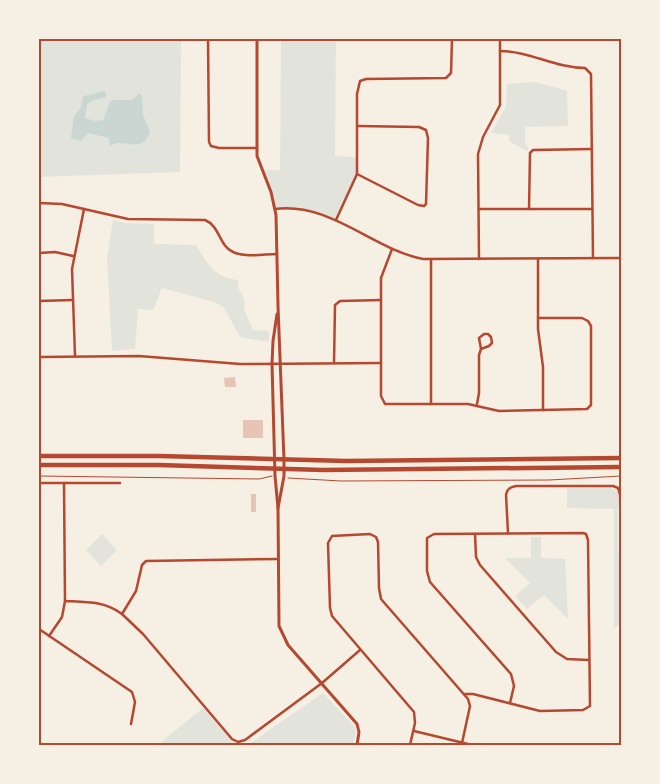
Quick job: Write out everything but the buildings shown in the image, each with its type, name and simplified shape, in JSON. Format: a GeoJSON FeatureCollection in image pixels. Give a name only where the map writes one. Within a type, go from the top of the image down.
{"type":"FeatureCollection","features":[{"type":"Feature","properties":{"kind":"highway"},"geometry":{"type":"LineString","coordinates":[[39,456],[159,456],[276,460],[621,458]]}},
{"type":"Feature","properties":{"kind":"highway"},"geometry":{"type":"LineString","coordinates":[[39,465],[145,465],[324,470],[621,467]]}},
{"type":"Feature","properties":{"kind":"street"},"geometry":{"type":"LineString","coordinates":[[208,39],[209,142],[211,146],[219,148],[257,148]]}},
{"type":"Feature","properties":{"kind":"street"},"geometry":{"type":"LineString","coordinates":[[257,39],[257,148],[259,163],[271,192],[275,209],[284,460],[284,476],[278,508]]}},
{"type":"Feature","properties":{"kind":"street"},"geometry":{"type":"LineString","coordinates":[[336,220],[357,174],[357,94],[360,81],[366,79],[446,78],[451,73],[452,39]]}},
{"type":"Feature","properties":{"kind":"street"},"geometry":{"type":"LineString","coordinates":[[479,259],[478,154],[486,130],[500,105],[500,39]]}},
{"type":"Feature","properties":{"kind":"street"},"geometry":{"type":"LineString","coordinates":[[500,51],[515,51],[567,68],[585,68],[591,74],[592,258]]}},
{"type":"Feature","properties":{"kind":"street"},"geometry":{"type":"LineString","coordinates":[[357,174],[418,205],[424,206],[426,204],[428,138],[426,130],[419,127],[358,126]]}},
{"type":"Feature","properties":{"kind":"street"},"geometry":{"type":"LineString","coordinates":[[529,209],[530,154],[533,150],[592,149]]}},
{"type":"Feature","properties":{"kind":"street"},"geometry":{"type":"LineString","coordinates":[[39,203],[57,203],[128,219],[205,220],[212,224],[225,245],[234,253],[277,254]]}},
{"type":"Feature","properties":{"kind":"street"},"geometry":{"type":"LineString","coordinates":[[275,209],[306,210],[336,220],[409,256],[431,260],[621,258]]}},
{"type":"Feature","properties":{"kind":"street"},"geometry":{"type":"LineString","coordinates":[[479,209],[592,209]]}},
{"type":"Feature","properties":{"kind":"street"},"geometry":{"type":"LineString","coordinates":[[75,356],[72,273],[84,210]]}},
{"type":"Feature","properties":{"kind":"street"},"geometry":{"type":"LineString","coordinates":[[392,249],[382,274],[380,300],[381,396],[384,402],[391,405],[476,405],[499,411],[587,409],[591,405],[591,326],[588,321],[582,318],[538,318]]}},
{"type":"Feature","properties":{"kind":"street"},"geometry":{"type":"LineString","coordinates":[[39,252],[55,252],[74,256]]}},
{"type":"Feature","properties":{"kind":"street"},"geometry":{"type":"LineString","coordinates":[[538,259],[538,318],[543,367],[543,410]]}},
{"type":"Feature","properties":{"kind":"street"},"geometry":{"type":"LineString","coordinates":[[430,404],[431,260]]}},
{"type":"Feature","properties":{"kind":"street"},"geometry":{"type":"LineString","coordinates":[[39,301],[73,300]]}},
{"type":"Feature","properties":{"kind":"street"},"geometry":{"type":"LineString","coordinates":[[334,363],[335,305],[340,301],[380,300]]}},
{"type":"Feature","properties":{"kind":"street"},"geometry":{"type":"LineString","coordinates":[[278,306],[272,364],[275,476],[278,508],[279,620],[281,631],[288,645],[357,724],[359,732],[358,745]]}},
{"type":"Feature","properties":{"kind":"street"},"geometry":{"type":"LineString","coordinates":[[476,405],[479,393],[479,355],[481,349],[479,338],[484,334],[488,334],[492,342],[489,346],[481,349]]}},
{"type":"Feature","properties":{"kind":"street"},"geometry":{"type":"LineString","coordinates":[[39,357],[139,356],[221,364],[381,363]]}},
{"type":"Feature","properties":{"kind":"street"},"geometry":{"type":"LineString","coordinates":[[39,483],[120,483]]}},
{"type":"Feature","properties":{"kind":"street"},"geometry":{"type":"LineString","coordinates":[[49,636],[62,617],[65,601],[64,483]]}},
{"type":"Feature","properties":{"kind":"street"},"geometry":{"type":"LineString","coordinates":[[508,533],[506,496],[510,487],[613,486],[618,488],[620,495],[621,554]]}},
{"type":"Feature","properties":{"kind":"street"},"geometry":{"type":"LineString","coordinates":[[465,694],[473,694],[540,711],[582,710],[588,708],[591,700],[588,540],[586,534],[580,532],[434,534],[429,536],[427,541],[428,576],[433,585],[511,674],[514,686],[510,703]]}},
{"type":"Feature","properties":{"kind":"street"},"geometry":{"type":"LineString","coordinates":[[410,745],[416,719],[412,710],[335,621],[330,612],[328,542],[330,537],[335,535],[370,534],[376,537],[378,542],[381,599],[465,694],[470,706],[462,743]]}},
{"type":"Feature","properties":{"kind":"street"},"geometry":{"type":"LineString","coordinates":[[476,534],[475,552],[480,565],[556,652],[567,659],[590,660]]}},
{"type":"Feature","properties":{"kind":"street"},"geometry":{"type":"LineString","coordinates":[[122,614],[136,591],[142,565],[146,560],[278,559]]}},
{"type":"Feature","properties":{"kind":"street"},"geometry":{"type":"LineString","coordinates":[[65,601],[94,602],[108,606],[122,614],[143,634],[236,742],[245,740],[322,683],[360,650]]}},
{"type":"Feature","properties":{"kind":"street"},"geometry":{"type":"LineString","coordinates":[[39,629],[132,692],[135,702],[131,724]]}},
{"type":"Feature","properties":{"kind":"street"},"geometry":{"type":"LineString","coordinates":[[414,731],[472,745]]}},
{"type":"Feature","properties":{"kind":"path"},"geometry":{"type":"LineString","coordinates":[[39,476],[259,480],[275,476]]}},
{"type":"Feature","properties":{"kind":"path"},"geometry":{"type":"LineString","coordinates":[[284,476],[288,479],[342,481],[549,480],[621,476]]}},
{"type":"Feature","properties":{"kind":"shaded area"},"geometry":{"type":"Polygon","coordinates":[[[39,39],[181,39],[180,172],[39,177],[39,39]]]}},
{"type":"Feature","properties":{"kind":"shaded area"},"geometry":{"type":"Polygon","coordinates":[[[281,39],[336,39],[335,156],[357,157],[357,174],[336,220],[306,210],[275,209],[271,192],[262,170],[280,170],[281,39]]]}},
{"type":"Feature","properties":{"kind":"shaded area"},"geometry":{"type":"Polygon","coordinates":[[[536,82],[567,91],[568,126],[525,127],[525,144],[529,148],[527,151],[509,141],[509,135],[491,133],[506,106],[507,84],[536,82]]]}},
{"type":"Feature","properties":{"kind":"shaded area"},"geometry":{"type":"Polygon","coordinates":[[[104,91],[106,97],[87,104],[85,118],[95,121],[103,120],[110,102],[113,100],[132,100],[140,93],[143,115],[150,132],[142,143],[120,143],[110,146],[109,138],[88,133],[81,141],[71,138],[74,117],[81,107],[83,96],[104,91]]]}},
{"type":"Feature","properties":{"kind":"shaded area"},"geometry":{"type":"Polygon","coordinates":[[[113,220],[126,223],[154,224],[154,244],[196,245],[208,264],[217,273],[238,280],[238,287],[245,301],[244,309],[253,330],[269,331],[269,342],[240,337],[224,308],[215,302],[162,288],[153,310],[138,309],[135,349],[112,351],[107,258],[113,220]]]}},
{"type":"Feature","properties":{"kind":"shaded area"},"geometry":{"type":"Polygon","coordinates":[[[611,487],[618,492],[618,552],[621,567],[621,624],[614,628],[614,509],[567,508],[567,488],[611,487]]]}},
{"type":"Feature","properties":{"kind":"shaded area"},"geometry":{"type":"Polygon","coordinates":[[[102,534],[117,550],[101,566],[86,550],[102,534]]]}},
{"type":"Feature","properties":{"kind":"shaded area"},"geometry":{"type":"Polygon","coordinates":[[[531,537],[541,537],[541,558],[565,559],[568,619],[544,595],[527,609],[515,596],[530,583],[505,558],[531,558],[531,537]]]}},
{"type":"Feature","properties":{"kind":"shaded area"},"geometry":{"type":"Polygon","coordinates":[[[323,693],[355,727],[356,732],[353,745],[248,745],[323,693]]]}},
{"type":"Feature","properties":{"kind":"shaded area"},"geometry":{"type":"Polygon","coordinates":[[[203,708],[236,745],[174,745],[161,742],[203,708]]]}}]}
